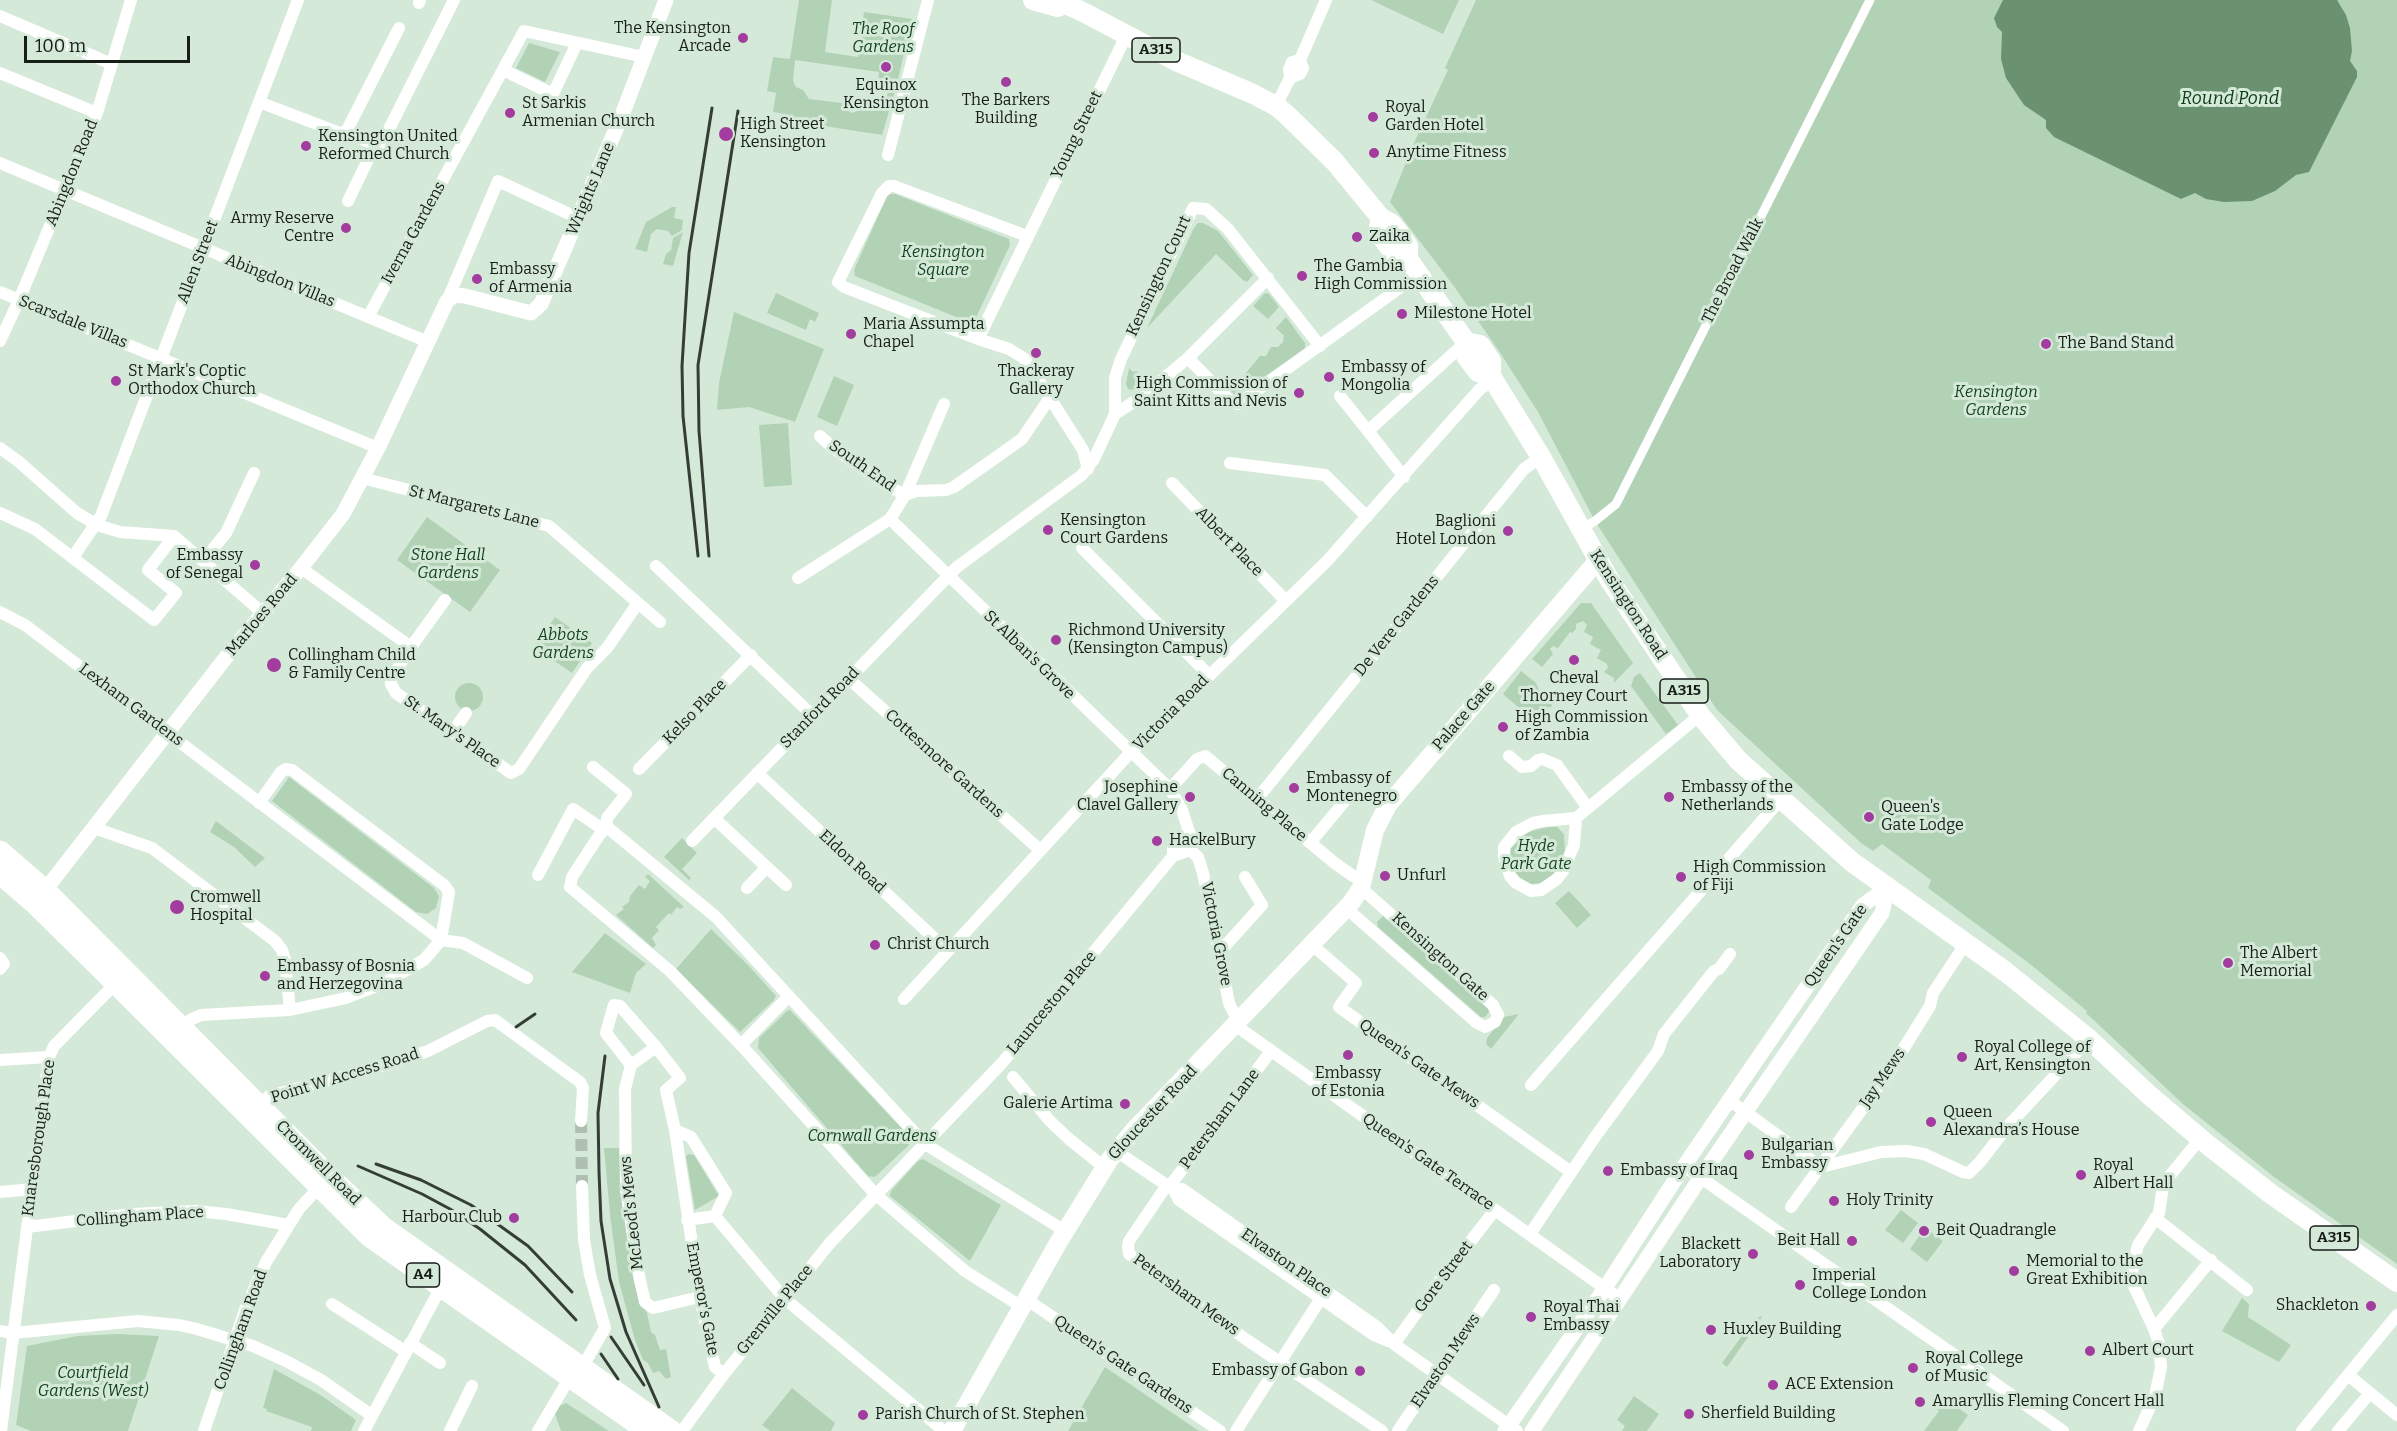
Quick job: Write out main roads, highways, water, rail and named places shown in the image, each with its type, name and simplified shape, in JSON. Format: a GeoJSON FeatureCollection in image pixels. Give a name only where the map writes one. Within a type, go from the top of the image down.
{"type":"FeatureCollection","features":[{"type":"Feature","properties":{"kind":"highway","name":"Cromwell Road"},"geometry":{"type":"LineString","coordinates":[[0,851],[40,896],[325,1182],[574,1371],[647,1431]]}},
{"type":"Feature","properties":{"kind":"highway","name":"Cromwell Road"},"geometry":{"type":"LineString","coordinates":[[0,873],[40,896]]}},
{"type":"Feature","properties":{"kind":"highway","name":"Cromwell Road"},"geometry":{"type":"LineString","coordinates":[[122,978],[183,1028],[260,1105],[370,1237],[441,1287],[672,1431]]}},
{"type":"Feature","properties":{"kind":"main road","name":"A315"},"geometry":{"type":"LineString","coordinates":[[1033,0],[1057,2]]}},
{"type":"Feature","properties":{"kind":"main road","name":"Kensington Road"},"geometry":{"type":"LineString","coordinates":[[1057,2],[1127,34],[1176,61],[1276,106],[1305,131],[1378,214],[1392,224],[1402,237],[1408,246],[1414,267],[1466,342],[1480,345],[1491,361],[1492,378],[1541,457],[1598,560],[1700,715],[1738,760],[1852,862],[1966,943],[2089,1039],[2200,1139],[2271,1194],[2397,1282]]}},
{"type":"Feature","properties":{"kind":"main road","name":"Palace Gate"},"geometry":{"type":"LineString","coordinates":[[1362,884],[1375,830],[1388,805],[1598,560]]}},
{"type":"Feature","properties":{"kind":"main road","name":"Gloucester Road"},"geometry":{"type":"LineString","coordinates":[[952,1431],[1065,1231],[1116,1150],[1346,908],[1362,884]]}},
{"type":"Feature","properties":{"kind":"water","name":"Round Pond"},"geometry":{"type":"Polygon","coordinates":[[[2003,0],[2337,0],[2346,15],[2350,28],[2352,51],[2350,61],[2357,71],[2357,77],[2309,172],[2296,175],[2275,191],[2252,201],[2224,202],[2206,199],[2195,193],[2181,199],[2054,137],[2046,128],[2046,120],[2024,105],[2006,78],[2001,59],[2002,32],[1997,27],[1994,18],[2003,0]]]}},
{"type":"Feature","properties":{"kind":"tunnel"},"geometry":{"type":"LineString","coordinates":[[581,1121],[582,1186]]}},
{"type":"Feature","properties":{"kind":"railway"},"geometry":{"type":"LineString","coordinates":[[698,556],[683,416],[682,366],[689,253],[712,108]]}},
{"type":"Feature","properties":{"kind":"railway"},"geometry":{"type":"LineString","coordinates":[[709,556],[699,431],[698,365],[738,111]]}},
{"type":"Feature","properties":{"kind":"railway"},"geometry":{"type":"LineString","coordinates":[[516,1027],[535,1014]]}},
{"type":"Feature","properties":{"kind":"railway"},"geometry":{"type":"LineString","coordinates":[[605,1056],[598,1113],[601,1221],[610,1279],[626,1332],[659,1407]]}},
{"type":"Feature","properties":{"kind":"railway"},"geometry":{"type":"LineString","coordinates":[[376,1164],[421,1180],[471,1205],[528,1246],[572,1292]]}},
{"type":"Feature","properties":{"kind":"railway"},"geometry":{"type":"LineString","coordinates":[[358,1166],[422,1194],[480,1229],[525,1265],[576,1320]]}},
{"type":"Feature","properties":{"kind":"railway"},"geometry":{"type":"LineString","coordinates":[[611,1337],[644,1385]]}},
{"type":"Feature","properties":{"kind":"railway"},"geometry":{"type":"LineString","coordinates":[[601,1354],[618,1379]]}},
{"type":"Feature","properties":{"kind":"place","name":"The Kensington Arcade"},"geometry":{"type":"Point","coordinates":[743,38]}},
{"type":"Feature","properties":{"kind":"place","name":"Equinox Kensington"},"geometry":{"type":"Point","coordinates":[886,67]}},
{"type":"Feature","properties":{"kind":"place","name":"The Barkers Building"},"geometry":{"type":"Point","coordinates":[1006,82]}},
{"type":"Feature","properties":{"kind":"place","name":"St Sarkis Armenian Church"},"geometry":{"type":"Point","coordinates":[510,113]}},
{"type":"Feature","properties":{"kind":"place","name":"Royal Garden Hotel"},"geometry":{"type":"Point","coordinates":[1373,117]}},
{"type":"Feature","properties":{"kind":"place","name":"High Street Kensington"},"geometry":{"type":"Point","coordinates":[726,134]}},
{"type":"Feature","properties":{"kind":"place","name":"Kensington United Reformed Church"},"geometry":{"type":"Point","coordinates":[306,146]}},
{"type":"Feature","properties":{"kind":"place","name":"Anytime Fitness"},"geometry":{"type":"Point","coordinates":[1374,153]}},
{"type":"Feature","properties":{"kind":"place","name":"Army Reserve Centre"},"geometry":{"type":"Point","coordinates":[346,228]}},
{"type":"Feature","properties":{"kind":"place","name":"Zaika"},"geometry":{"type":"Point","coordinates":[1357,237]}},
{"type":"Feature","properties":{"kind":"place","name":"The Gambia High Commission"},"geometry":{"type":"Point","coordinates":[1302,276]}},
{"type":"Feature","properties":{"kind":"place","name":"Embassy of Armenia"},"geometry":{"type":"Point","coordinates":[477,279]}},
{"type":"Feature","properties":{"kind":"place","name":"Milestone Hotel"},"geometry":{"type":"Point","coordinates":[1402,314]}},
{"type":"Feature","properties":{"kind":"place","name":"Maria Assumpta Chapel"},"geometry":{"type":"Point","coordinates":[851,334]}},
{"type":"Feature","properties":{"kind":"place","name":"The Band Stand"},"geometry":{"type":"Point","coordinates":[2046,344]}},
{"type":"Feature","properties":{"kind":"place","name":"Thackeray Gallery"},"geometry":{"type":"Point","coordinates":[1036,353]}},
{"type":"Feature","properties":{"kind":"place","name":"Embassy of Mongolia"},"geometry":{"type":"Point","coordinates":[1329,377]}},
{"type":"Feature","properties":{"kind":"place","name":"St Mark's Coptic Orthodox Church"},"geometry":{"type":"Point","coordinates":[116,381]}},
{"type":"Feature","properties":{"kind":"place","name":"High Commission of Saint Kitts and Nevis"},"geometry":{"type":"Point","coordinates":[1299,393]}},
{"type":"Feature","properties":{"kind":"place","name":"Kensington Court Gardens"},"geometry":{"type":"Point","coordinates":[1048,530]}},
{"type":"Feature","properties":{"kind":"place","name":"Baglioni Hotel London"},"geometry":{"type":"Point","coordinates":[1508,531]}},
{"type":"Feature","properties":{"kind":"place","name":"Embassy of Senegal"},"geometry":{"type":"Point","coordinates":[255,565]}},
{"type":"Feature","properties":{"kind":"place","name":"Richmond University (Kensington Campus)"},"geometry":{"type":"Point","coordinates":[1056,640]}},
{"type":"Feature","properties":{"kind":"place","name":"Cheval Thorney Court"},"geometry":{"type":"Point","coordinates":[1574,660]}},
{"type":"Feature","properties":{"kind":"place","name":"Collingham Child & Family Centre"},"geometry":{"type":"Point","coordinates":[274,665]}},
{"type":"Feature","properties":{"kind":"place","name":"High Commission of Zambia"},"geometry":{"type":"Point","coordinates":[1503,727]}},
{"type":"Feature","properties":{"kind":"place","name":"Embassy of Montenegro"},"geometry":{"type":"Point","coordinates":[1294,788]}},
{"type":"Feature","properties":{"kind":"place","name":"Josephine Clavel Gallery"},"geometry":{"type":"Point","coordinates":[1190,797]}},
{"type":"Feature","properties":{"kind":"place","name":"Embassy of the Netherlands"},"geometry":{"type":"Point","coordinates":[1669,797]}},
{"type":"Feature","properties":{"kind":"place","name":"Queen's Gate Lodge"},"geometry":{"type":"Point","coordinates":[1869,817]}},
{"type":"Feature","properties":{"kind":"place","name":"HackelBury"},"geometry":{"type":"Point","coordinates":[1157,841]}},
{"type":"Feature","properties":{"kind":"place","name":"Unfurl"},"geometry":{"type":"Point","coordinates":[1385,876]}},
{"type":"Feature","properties":{"kind":"place","name":"High Commission of Fiji"},"geometry":{"type":"Point","coordinates":[1681,877]}},
{"type":"Feature","properties":{"kind":"place","name":"Cromwell Hospital"},"geometry":{"type":"Point","coordinates":[177,907]}},
{"type":"Feature","properties":{"kind":"place","name":"Christ Church"},"geometry":{"type":"Point","coordinates":[875,945]}},
{"type":"Feature","properties":{"kind":"place","name":"The Albert Memorial"},"geometry":{"type":"Point","coordinates":[2228,963]}},
{"type":"Feature","properties":{"kind":"place","name":"Embassy of Bosnia and Herzegovina"},"geometry":{"type":"Point","coordinates":[265,976]}},
{"type":"Feature","properties":{"kind":"place","name":"Embassy of Estonia"},"geometry":{"type":"Point","coordinates":[1348,1055]}},
{"type":"Feature","properties":{"kind":"place","name":"Royal College of Art, Kensington"},"geometry":{"type":"Point","coordinates":[1962,1057]}},
{"type":"Feature","properties":{"kind":"place","name":"Galerie Artima"},"geometry":{"type":"Point","coordinates":[1125,1104]}},
{"type":"Feature","properties":{"kind":"place","name":"Queen Alexandra’s House"},"geometry":{"type":"Point","coordinates":[1931,1122]}},
{"type":"Feature","properties":{"kind":"place","name":"Bulgarian Embassy"},"geometry":{"type":"Point","coordinates":[1749,1155]}},
{"type":"Feature","properties":{"kind":"place","name":"Embassy of Iraq"},"geometry":{"type":"Point","coordinates":[1608,1171]}},
{"type":"Feature","properties":{"kind":"place","name":"Royal Albert Hall"},"geometry":{"type":"Point","coordinates":[2081,1175]}},
{"type":"Feature","properties":{"kind":"place","name":"Holy Trinity"},"geometry":{"type":"Point","coordinates":[1834,1201]}},
{"type":"Feature","properties":{"kind":"place","name":"Harbour Club"},"geometry":{"type":"Point","coordinates":[514,1218]}},
{"type":"Feature","properties":{"kind":"place","name":"Beit Quadrangle"},"geometry":{"type":"Point","coordinates":[1924,1231]}},
{"type":"Feature","properties":{"kind":"place","name":"Beit Hall"},"geometry":{"type":"Point","coordinates":[1852,1241]}},
{"type":"Feature","properties":{"kind":"place","name":"Blackett Laboratory"},"geometry":{"type":"Point","coordinates":[1753,1254]}},
{"type":"Feature","properties":{"kind":"place","name":"Memorial to the Great Exhibition"},"geometry":{"type":"Point","coordinates":[2014,1271]}},
{"type":"Feature","properties":{"kind":"place","name":"Imperial College London"},"geometry":{"type":"Point","coordinates":[1800,1285]}},
{"type":"Feature","properties":{"kind":"place","name":"Shackleton"},"geometry":{"type":"Point","coordinates":[2371,1306]}},
{"type":"Feature","properties":{"kind":"place","name":"Royal Thai Embassy"},"geometry":{"type":"Point","coordinates":[1531,1317]}},
{"type":"Feature","properties":{"kind":"place","name":"Huxley Building"},"geometry":{"type":"Point","coordinates":[1711,1330]}},
{"type":"Feature","properties":{"kind":"place","name":"Albert Court"},"geometry":{"type":"Point","coordinates":[2090,1351]}},
{"type":"Feature","properties":{"kind":"place","name":"Royal College of Music"},"geometry":{"type":"Point","coordinates":[1913,1368]}},
{"type":"Feature","properties":{"kind":"place","name":"Embassy of Gabon"},"geometry":{"type":"Point","coordinates":[1360,1371]}},
{"type":"Feature","properties":{"kind":"place","name":"ACE Extension"},"geometry":{"type":"Point","coordinates":[1773,1385]}},
{"type":"Feature","properties":{"kind":"place","name":"Amaryllis Fleming Concert Hall"},"geometry":{"type":"Point","coordinates":[1920,1402]}},
{"type":"Feature","properties":{"kind":"place","name":"Sherfield Building"},"geometry":{"type":"Point","coordinates":[1689,1414]}},
{"type":"Feature","properties":{"kind":"place","name":"Parish Church of St. Stephen"},"geometry":{"type":"Point","coordinates":[863,1415]}},
{"type":"Feature","properties":{"kind":"park label","name":"The Roof Gardens"},"geometry":{"type":"Point","coordinates":[883,39]}},
{"type":"Feature","properties":{"kind":"park label","name":"Kensington Square"},"geometry":{"type":"Point","coordinates":[943,262]}},
{"type":"Feature","properties":{"kind":"park label","name":"Kensington Gardens"},"geometry":{"type":"Point","coordinates":[1996,402]}},
{"type":"Feature","properties":{"kind":"park label","name":"Stone Hall Gardens"},"geometry":{"type":"Point","coordinates":[448,565]}},
{"type":"Feature","properties":{"kind":"park label","name":"Abbots Gardens"},"geometry":{"type":"Point","coordinates":[563,645]}},
{"type":"Feature","properties":{"kind":"park label","name":"Hyde Park Gate"},"geometry":{"type":"Point","coordinates":[1536,856]}},
{"type":"Feature","properties":{"kind":"park label","name":"Cornwall Gardens"},"geometry":{"type":"Point","coordinates":[872,1137]}},
{"type":"Feature","properties":{"kind":"park label","name":"Courtfield Gardens (West)"},"geometry":{"type":"Point","coordinates":[93,1383]}}]}
